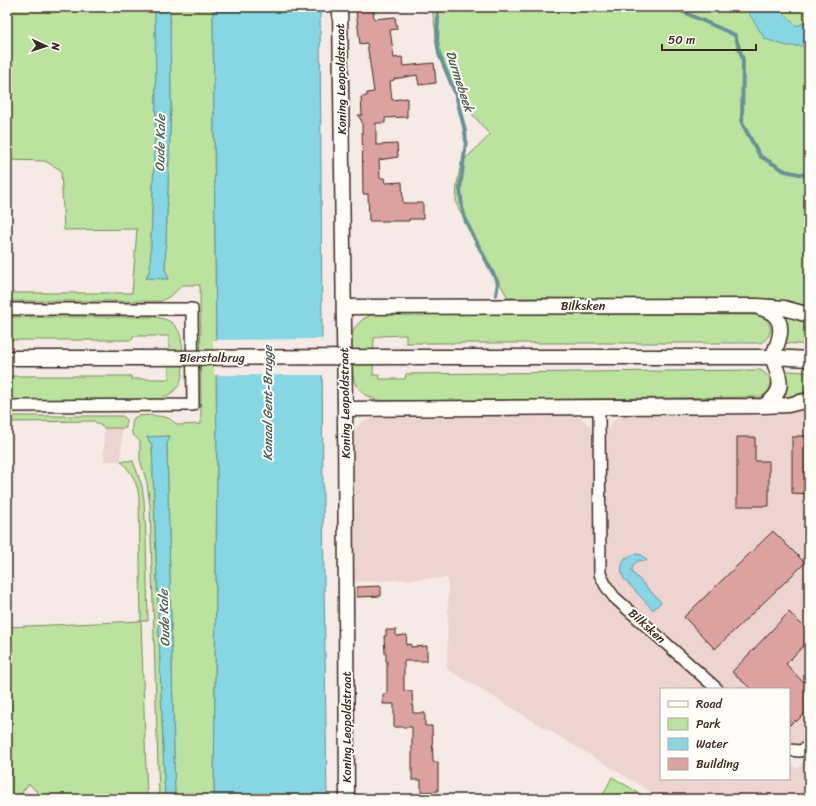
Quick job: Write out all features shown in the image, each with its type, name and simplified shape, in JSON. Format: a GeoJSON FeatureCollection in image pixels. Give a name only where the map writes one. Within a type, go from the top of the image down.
{"type":"FeatureCollection","features":[{"type":"Feature","properties":{"kind":"street","name":"Koning Leopoldstraat"},"geometry":{"type":"LineString","coordinates":[[340,7],[346,409],[347,799]]}},
{"type":"Feature","properties":{"kind":"street","name":"Bilksken"},"geometry":{"type":"LineString","coordinates":[[344,307],[757,306],[773,314],[779,322],[781,332],[779,344],[772,357]]}},
{"type":"Feature","properties":{"kind":"street"},"geometry":{"type":"LineString","coordinates":[[757,306],[784,308],[809,315]]}},
{"type":"Feature","properties":{"kind":"street"},"geometry":{"type":"LineString","coordinates":[[7,309],[192,309],[194,405],[7,406]]}},
{"type":"Feature","properties":{"kind":"street"},"geometry":{"type":"LineString","coordinates":[[764,406],[773,400],[778,392],[780,382],[772,357],[809,359]]}},
{"type":"Feature","properties":{"kind":"street","name":"Bierstalbrug"},"geometry":{"type":"LineString","coordinates":[[7,358],[772,357]]}},
{"type":"Feature","properties":{"kind":"street"},"geometry":{"type":"LineString","coordinates":[[346,409],[764,406],[788,405],[809,400]]}},
{"type":"Feature","properties":{"kind":"street","name":"Bilksken"},"geometry":{"type":"LineString","coordinates":[[599,407],[600,574],[606,586],[614,596],[716,688]]}},
{"type":"Feature","properties":{"kind":"street"},"geometry":{"type":"LineString","coordinates":[[790,750],[800,751],[809,747]]}},
{"type":"Feature","properties":{"kind":"shaded area"},"geometry":{"type":"Polygon","coordinates":[[[809,410],[809,739],[800,744],[790,742],[790,688],[726,688],[616,590],[608,577],[607,568],[606,435],[610,424],[617,418],[628,415],[713,414],[768,416],[809,410]]]}},
{"type":"Feature","properties":{"kind":"shaded area"},"geometry":{"type":"Polygon","coordinates":[[[571,415],[583,419],[590,426],[593,436],[594,582],[619,610],[706,688],[660,688],[660,780],[790,780],[790,763],[797,769],[809,758],[809,799],[663,799],[447,669],[447,578],[352,582],[354,432],[359,424],[366,420],[375,418],[571,415]]]}},
{"type":"Feature","properties":{"kind":"shaded area"},"geometry":{"type":"Polygon","coordinates":[[[104,428],[122,428],[121,461],[104,461],[104,428]]]}},
{"type":"Feature","properties":{"kind":"green space"},"geometry":{"type":"Polygon","coordinates":[[[7,7],[155,7],[156,105],[150,269],[146,278],[168,279],[165,269],[171,105],[170,7],[213,7],[217,465],[214,799],[175,799],[167,444],[170,436],[147,438],[152,445],[165,799],[159,799],[150,506],[147,483],[140,460],[140,441],[132,434],[133,420],[136,416],[150,415],[165,417],[178,425],[201,424],[200,285],[182,285],[173,294],[161,301],[7,301],[7,293],[132,293],[137,229],[64,230],[61,170],[45,161],[7,160],[7,7]]]}},
{"type":"Feature","properties":{"kind":"green space"},"geometry":{"type":"Polygon","coordinates":[[[432,7],[809,7],[809,306],[772,299],[508,298],[456,203],[457,184],[461,163],[490,135],[456,95],[439,54],[432,7]]]}},
{"type":"Feature","properties":{"kind":"green space"},"geometry":{"type":"Polygon","coordinates":[[[387,313],[759,315],[770,325],[770,333],[768,337],[760,343],[406,343],[406,335],[380,336],[374,338],[373,375],[379,375],[380,379],[405,379],[406,374],[760,370],[768,376],[770,380],[770,387],[765,394],[760,397],[376,400],[365,395],[355,384],[353,375],[351,336],[355,327],[363,319],[371,315],[387,313]]]}},
{"type":"Feature","properties":{"kind":"green space"},"geometry":{"type":"Polygon","coordinates":[[[789,316],[809,322],[809,345],[786,343],[786,317],[789,316]]]}},
{"type":"Feature","properties":{"kind":"green space"},"geometry":{"type":"Polygon","coordinates":[[[7,317],[151,317],[167,320],[173,323],[180,333],[183,364],[182,377],[173,392],[160,399],[7,400],[7,376],[131,376],[131,379],[169,379],[169,336],[133,336],[132,340],[7,340],[7,317]]]}},
{"type":"Feature","properties":{"kind":"green space"},"geometry":{"type":"Polygon","coordinates":[[[788,371],[809,372],[809,391],[788,397],[785,394],[785,374],[788,371]]]}},
{"type":"Feature","properties":{"kind":"green space"},"geometry":{"type":"Polygon","coordinates":[[[7,416],[122,416],[125,419],[126,428],[104,428],[94,421],[9,422],[7,437],[7,416]]]}},
{"type":"Feature","properties":{"kind":"green space"},"geometry":{"type":"Polygon","coordinates":[[[121,461],[133,461],[142,486],[146,538],[148,621],[141,621],[139,497],[133,478],[121,461]]]}},
{"type":"Feature","properties":{"kind":"green space"},"geometry":{"type":"Polygon","coordinates":[[[141,621],[147,799],[44,799],[29,784],[16,799],[7,799],[7,627],[141,621]]]}},
{"type":"Feature","properties":{"kind":"green space"},"geometry":{"type":"Polygon","coordinates":[[[612,777],[649,799],[601,799],[612,777]]]}},
{"type":"Feature","properties":{"kind":"water","name":"Oude Kale"},"geometry":{"type":"Polygon","coordinates":[[[155,7],[170,7],[171,105],[165,269],[169,279],[146,278],[150,269],[156,105],[155,7]]]}},
{"type":"Feature","properties":{"kind":"water","name":"Kanaal Gent-Brugge"},"geometry":{"type":"Polygon","coordinates":[[[213,7],[320,7],[323,503],[327,799],[214,799],[217,465],[213,7]]]}},
{"type":"Feature","properties":{"kind":"water"},"geometry":{"type":"Polygon","coordinates":[[[745,7],[777,7],[797,26],[806,22],[807,10],[809,8],[809,46],[787,46],[765,39],[745,7]]]}},
{"type":"Feature","properties":{"kind":"water","name":"Oude Kale"},"geometry":{"type":"Polygon","coordinates":[[[170,436],[167,444],[175,799],[165,799],[152,445],[147,437],[170,436]]]}},
{"type":"Feature","properties":{"kind":"water"},"geometry":{"type":"Polygon","coordinates":[[[636,554],[642,555],[647,561],[636,562],[633,566],[632,572],[661,602],[653,610],[624,579],[622,573],[622,566],[625,558],[636,554]]]}},
{"type":"Feature","properties":{"kind":"pier"},"geometry":{"type":"Polygon","coordinates":[[[324,339],[324,375],[214,375],[213,340],[324,339]]]}},
{"type":"Feature","properties":{"kind":"building"},"geometry":{"type":"Polygon","coordinates":[[[373,8],[374,19],[395,17],[397,29],[390,30],[394,58],[402,57],[403,66],[434,63],[436,83],[419,85],[417,75],[390,81],[392,100],[407,98],[407,117],[385,118],[385,123],[376,123],[376,145],[397,144],[398,157],[379,160],[380,178],[384,178],[385,183],[402,182],[403,203],[423,203],[423,219],[409,219],[409,221],[369,221],[368,194],[363,194],[362,122],[358,115],[362,115],[361,97],[367,96],[367,93],[374,92],[367,43],[360,44],[356,10],[373,8]]]}},
{"type":"Feature","properties":{"kind":"building"},"geometry":{"type":"Polygon","coordinates":[[[808,436],[809,494],[792,493],[792,437],[808,436]]]}},
{"type":"Feature","properties":{"kind":"building"},"geometry":{"type":"Polygon","coordinates":[[[737,437],[755,437],[755,461],[769,461],[769,506],[737,506],[737,437]]]}},
{"type":"Feature","properties":{"kind":"building"},"geometry":{"type":"Polygon","coordinates":[[[773,531],[805,563],[715,649],[684,617],[773,531]]]}},
{"type":"Feature","properties":{"kind":"building"},"geometry":{"type":"Polygon","coordinates":[[[381,586],[381,596],[357,597],[357,587],[381,586]]]}},
{"type":"Feature","properties":{"kind":"building"},"geometry":{"type":"Polygon","coordinates":[[[789,612],[809,632],[809,640],[786,664],[802,681],[809,674],[809,709],[796,722],[795,720],[790,725],[790,688],[750,688],[732,672],[789,612]]]}},
{"type":"Feature","properties":{"kind":"building"},"geometry":{"type":"Polygon","coordinates":[[[386,630],[396,630],[396,636],[407,635],[406,645],[411,644],[411,647],[427,646],[427,661],[404,661],[404,691],[412,691],[413,713],[425,713],[425,726],[432,726],[433,762],[438,762],[438,791],[421,792],[421,780],[412,780],[412,727],[394,727],[394,704],[383,704],[383,694],[387,694],[387,661],[384,636],[386,636],[386,630]]]}},
{"type":"Feature","properties":{"kind":"waterway","name":"Durmebeek"},"geometry":{"type":"LineString","coordinates":[[437,7],[437,41],[439,54],[456,95],[465,131],[466,142],[460,188],[462,207],[466,222],[498,283],[496,295]]}},
{"type":"Feature","properties":{"kind":"waterway"},"geometry":{"type":"LineString","coordinates":[[672,7],[735,35],[743,60],[742,123],[760,156],[785,171],[809,176]]}}]}
